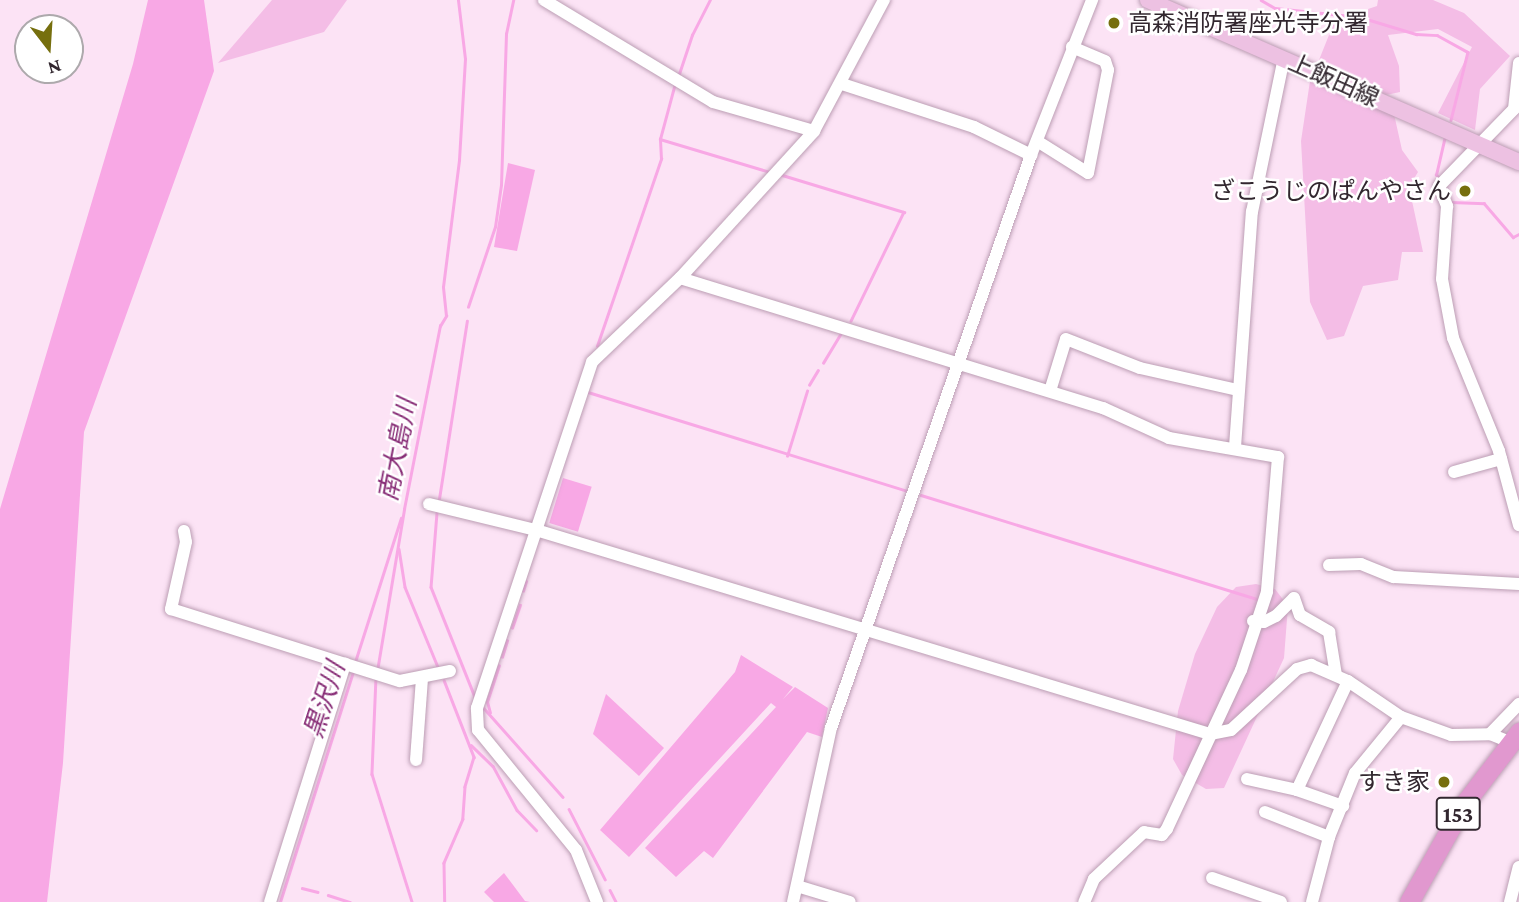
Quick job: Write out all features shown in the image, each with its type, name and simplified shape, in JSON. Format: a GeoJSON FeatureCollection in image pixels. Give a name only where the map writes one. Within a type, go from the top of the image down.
{"type":"FeatureCollection","features":[{"type":"Feature","properties":{"kind":"highway","name":"153"},"geometry":{"type":"LineString","coordinates":[[1409,902],[1452,823],[1516,738]]}},
{"type":"Feature","properties":{"kind":"main road","name":"上飯田線"},"geometry":{"type":"LineString","coordinates":[[1148,0],[1519,162]]}},
{"type":"Feature","properties":{"kind":"street"},"geometry":{"type":"LineString","coordinates":[[544,0],[561,4],[713,102],[814,131]]}},
{"type":"Feature","properties":{"kind":"street"},"geometry":{"type":"LineString","coordinates":[[597,902],[576,850],[478,730],[477,708],[592,362],[680,278],[814,131],[842,84],[884,0]]}},
{"type":"Feature","properties":{"kind":"street"},"geometry":{"type":"LineString","coordinates":[[793,902],[831,728],[1031,155],[1092,0]]}},
{"type":"Feature","properties":{"kind":"street"},"geometry":{"type":"LineString","coordinates":[[1037,141],[1088,173],[1108,70],[1105,61],[1072,47]]}},
{"type":"Feature","properties":{"kind":"street"},"geometry":{"type":"LineString","coordinates":[[1235,447],[1252,212],[1284,58]]}},
{"type":"Feature","properties":{"kind":"street"},"geometry":{"type":"LineString","coordinates":[[1519,63],[1517,110],[1479,144],[1442,183],[1447,206],[1442,279],[1452,338],[1501,458],[1519,525]]}},
{"type":"Feature","properties":{"kind":"street"},"geometry":{"type":"LineString","coordinates":[[842,84],[974,127],[1031,155]]}},
{"type":"Feature","properties":{"kind":"street"},"geometry":{"type":"LineString","coordinates":[[680,278],[1103,408],[1169,438],[1235,447],[1278,457],[1267,592],[1253,621],[1241,670],[1180,805],[1162,835],[1144,832],[1094,879],[1084,902]]}},
{"type":"Feature","properties":{"kind":"street"},"geometry":{"type":"LineString","coordinates":[[1050,391],[1066,340],[1140,368],[1238,390]]}},
{"type":"Feature","properties":{"kind":"street"},"geometry":{"type":"LineString","coordinates":[[1454,472],[1501,458]]}},
{"type":"Feature","properties":{"kind":"street"},"geometry":{"type":"LineString","coordinates":[[429,504],[536,530],[1210,734],[1231,730],[1297,669],[1311,665],[1342,678],[1401,717],[1451,735],[1490,734],[1516,738]]}},
{"type":"Feature","properties":{"kind":"street"},"geometry":{"type":"LineString","coordinates":[[184,531],[186,542],[171,609],[361,670],[411,682],[450,671]]}},
{"type":"Feature","properties":{"kind":"street"},"geometry":{"type":"LineString","coordinates":[[1329,565],[1361,564],[1394,577],[1519,584]]}},
{"type":"Feature","properties":{"kind":"street"},"geometry":{"type":"LineString","coordinates":[[1253,621],[1276,616],[1294,598],[1300,615],[1329,632],[1342,678],[1297,790]]}},
{"type":"Feature","properties":{"kind":"street"},"geometry":{"type":"LineString","coordinates":[[270,902],[361,670]]}},
{"type":"Feature","properties":{"kind":"street"},"geometry":{"type":"LineString","coordinates":[[416,761],[422,679]]}},
{"type":"Feature","properties":{"kind":"street"},"geometry":{"type":"LineString","coordinates":[[1490,734],[1519,704]]}},
{"type":"Feature","properties":{"kind":"street"},"geometry":{"type":"LineString","coordinates":[[1312,902],[1329,838],[1355,773],[1401,717]]}},
{"type":"Feature","properties":{"kind":"street"},"geometry":{"type":"LineString","coordinates":[[1247,779],[1297,790],[1343,806]]}},
{"type":"Feature","properties":{"kind":"street"},"geometry":{"type":"LineString","coordinates":[[1265,812],[1329,838]]}},
{"type":"Feature","properties":{"kind":"street"},"geometry":{"type":"LineString","coordinates":[[1514,894],[1519,867]]}},
{"type":"Feature","properties":{"kind":"street"},"geometry":{"type":"LineString","coordinates":[[1212,878],[1281,902]]}},
{"type":"Feature","properties":{"kind":"street"},"geometry":{"type":"LineString","coordinates":[[797,886],[823,898],[850,902]]}},
{"type":"Feature","properties":{"kind":"shaded area"},"geometry":{"type":"Polygon","coordinates":[[[148,0],[204,0],[214,71],[84,432],[63,763],[47,902],[0,902],[0,509],[133,64],[148,0]]]}},
{"type":"Feature","properties":{"kind":"shaded area"},"geometry":{"type":"Polygon","coordinates":[[[272,0],[347,0],[324,32],[218,63],[272,0]]]}},
{"type":"Feature","properties":{"kind":"shaded area"},"geometry":{"type":"Polygon","coordinates":[[[1378,0],[1433,0],[1464,13],[1510,56],[1480,89],[1475,130],[1438,113],[1472,47],[1438,29],[1388,35],[1399,66],[1400,92],[1386,95],[1319,60],[1335,20],[1377,6],[1378,0]]]}},
{"type":"Feature","properties":{"kind":"shaded area"},"geometry":{"type":"Polygon","coordinates":[[[1310,81],[1394,114],[1402,150],[1418,172],[1409,187],[1423,252],[1402,252],[1398,280],[1363,286],[1344,336],[1327,340],[1310,302],[1301,141],[1310,81]]]}},
{"type":"Feature","properties":{"kind":"shaded area"},"geometry":{"type":"Polygon","coordinates":[[[508,163],[535,170],[517,251],[494,247],[508,163]]]}},
{"type":"Feature","properties":{"kind":"shaded area"},"geometry":{"type":"Polygon","coordinates":[[[563,478],[592,487],[578,532],[549,523],[563,478]]]}},
{"type":"Feature","properties":{"kind":"shaded area"},"geometry":{"type":"Polygon","coordinates":[[[1256,584],[1275,589],[1288,606],[1284,658],[1224,788],[1206,789],[1182,775],[1173,759],[1178,711],[1195,654],[1217,607],[1236,587],[1256,584]]]}},
{"type":"Feature","properties":{"kind":"shaded area"},"geometry":{"type":"Polygon","coordinates":[[[741,655],[793,687],[783,699],[795,687],[828,708],[822,737],[807,732],[713,858],[704,851],[676,877],[645,848],[776,707],[771,703],[629,857],[600,830],[735,672],[741,655]]]}},
{"type":"Feature","properties":{"kind":"shaded area"},"geometry":{"type":"Polygon","coordinates":[[[606,694],[664,748],[639,776],[593,734],[606,694]]]}},
{"type":"Feature","properties":{"kind":"shaded area"},"geometry":{"type":"Polygon","coordinates":[[[504,873],[525,901],[530,902],[494,902],[484,892],[504,873]]]}},
{"type":"Feature","properties":{"kind":"waterway","name":"南大島川"},"geometry":{"type":"LineString","coordinates":[[377,671],[404,509],[440,326],[446,316],[443,287],[459,160],[465,59],[458,0]]}},
{"type":"Feature","properties":{"kind":"waterway"},"geometry":{"type":"LineString","coordinates":[[468,307],[495,227],[501,185],[506,34],[513,0]]}},
{"type":"Feature","properties":{"kind":"waterway"},"geometry":{"type":"LineString","coordinates":[[679,74],[692,35],[710,0]]}},
{"type":"Feature","properties":{"kind":"waterway"},"geometry":{"type":"LineString","coordinates":[[1261,0],[1275,8],[1360,17],[1416,34],[1437,35],[1468,52],[1451,120]]}},
{"type":"Feature","properties":{"kind":"waterway"},"geometry":{"type":"LineString","coordinates":[[597,346],[661,159],[660,139],[674,87]]}},
{"type":"Feature","properties":{"kind":"waterway"},"geometry":{"type":"LineString","coordinates":[[1441,180],[1436,175],[1445,137]]}},
{"type":"Feature","properties":{"kind":"waterway"},"geometry":{"type":"LineString","coordinates":[[660,139],[770,172]]}},
{"type":"Feature","properties":{"kind":"waterway"},"geometry":{"type":"LineString","coordinates":[[779,174],[904,212],[851,321]]}},
{"type":"Feature","properties":{"kind":"waterway"},"geometry":{"type":"LineString","coordinates":[[1451,202],[1484,203],[1513,237],[1519,234]]}},
{"type":"Feature","properties":{"kind":"waterway"},"geometry":{"type":"LineString","coordinates":[[439,499],[467,321]]}},
{"type":"Feature","properties":{"kind":"waterway"},"geometry":{"type":"LineString","coordinates":[[823,363],[841,333]]}},
{"type":"Feature","properties":{"kind":"waterway"},"geometry":{"type":"LineString","coordinates":[[809,385],[818,370]]}},
{"type":"Feature","properties":{"kind":"waterway"},"geometry":{"type":"LineString","coordinates":[[787,456],[807,391]]}},
{"type":"Feature","properties":{"kind":"waterway"},"geometry":{"type":"LineString","coordinates":[[588,392],[905,490]]}},
{"type":"Feature","properties":{"kind":"waterway"},"geometry":{"type":"LineString","coordinates":[[921,495],[1258,599]]}},
{"type":"Feature","properties":{"kind":"waterway"},"geometry":{"type":"LineString","coordinates":[[437,513],[431,587],[475,697]]}},
{"type":"Feature","properties":{"kind":"waterway","name":"黒沢川"},"geometry":{"type":"LineString","coordinates":[[355,662],[401,518]]}},
{"type":"Feature","properties":{"kind":"waterway"},"geometry":{"type":"LineString","coordinates":[[399,549],[405,587],[438,667]]}},
{"type":"Feature","properties":{"kind":"waterway"},"geometry":{"type":"LineString","coordinates":[[523,591],[526,581]]}},
{"type":"Feature","properties":{"kind":"waterway"},"geometry":{"type":"LineString","coordinates":[[512,628],[520,605]]}},
{"type":"Feature","properties":{"kind":"waterway"},"geometry":{"type":"LineString","coordinates":[[502,657],[507,641]]}},
{"type":"Feature","properties":{"kind":"waterway"},"geometry":{"type":"LineString","coordinates":[[490,713],[487,702],[499,666]]}},
{"type":"Feature","properties":{"kind":"waterway","name":"黒沢川"},"geometry":{"type":"LineString","coordinates":[[280,902],[353,672]]}},
{"type":"Feature","properties":{"kind":"waterway","name":"南大島川"},"geometry":{"type":"LineString","coordinates":[[376,677],[372,774],[412,902]]}},
{"type":"Feature","properties":{"kind":"waterway"},"geometry":{"type":"LineString","coordinates":[[444,680],[474,757],[465,787],[463,819],[444,863],[445,902]]}},
{"type":"Feature","properties":{"kind":"waterway"},"geometry":{"type":"LineString","coordinates":[[483,707],[563,797]]}},
{"type":"Feature","properties":{"kind":"waterway"},"geometry":{"type":"LineString","coordinates":[[471,745],[493,766],[517,810],[536,830]]}},
{"type":"Feature","properties":{"kind":"waterway"},"geometry":{"type":"LineString","coordinates":[[569,809],[605,879]]}},
{"type":"Feature","properties":{"kind":"waterway"},"geometry":{"type":"LineString","coordinates":[[302,888],[318,892]]}},
{"type":"Feature","properties":{"kind":"waterway"},"geometry":{"type":"LineString","coordinates":[[610,890],[616,902]]}},
{"type":"Feature","properties":{"kind":"waterway"},"geometry":{"type":"LineString","coordinates":[[328,895],[350,902]]}},
{"type":"Feature","properties":{"kind":"place","name":"高森消防署座光寺分署"},"geometry":{"type":"Point","coordinates":[1114,23]}},
{"type":"Feature","properties":{"kind":"place","name":"ざこうじのぱんやさん"},"geometry":{"type":"Point","coordinates":[1465,191]}},
{"type":"Feature","properties":{"kind":"place","name":"すき家"},"geometry":{"type":"Point","coordinates":[1444,782]}}]}
